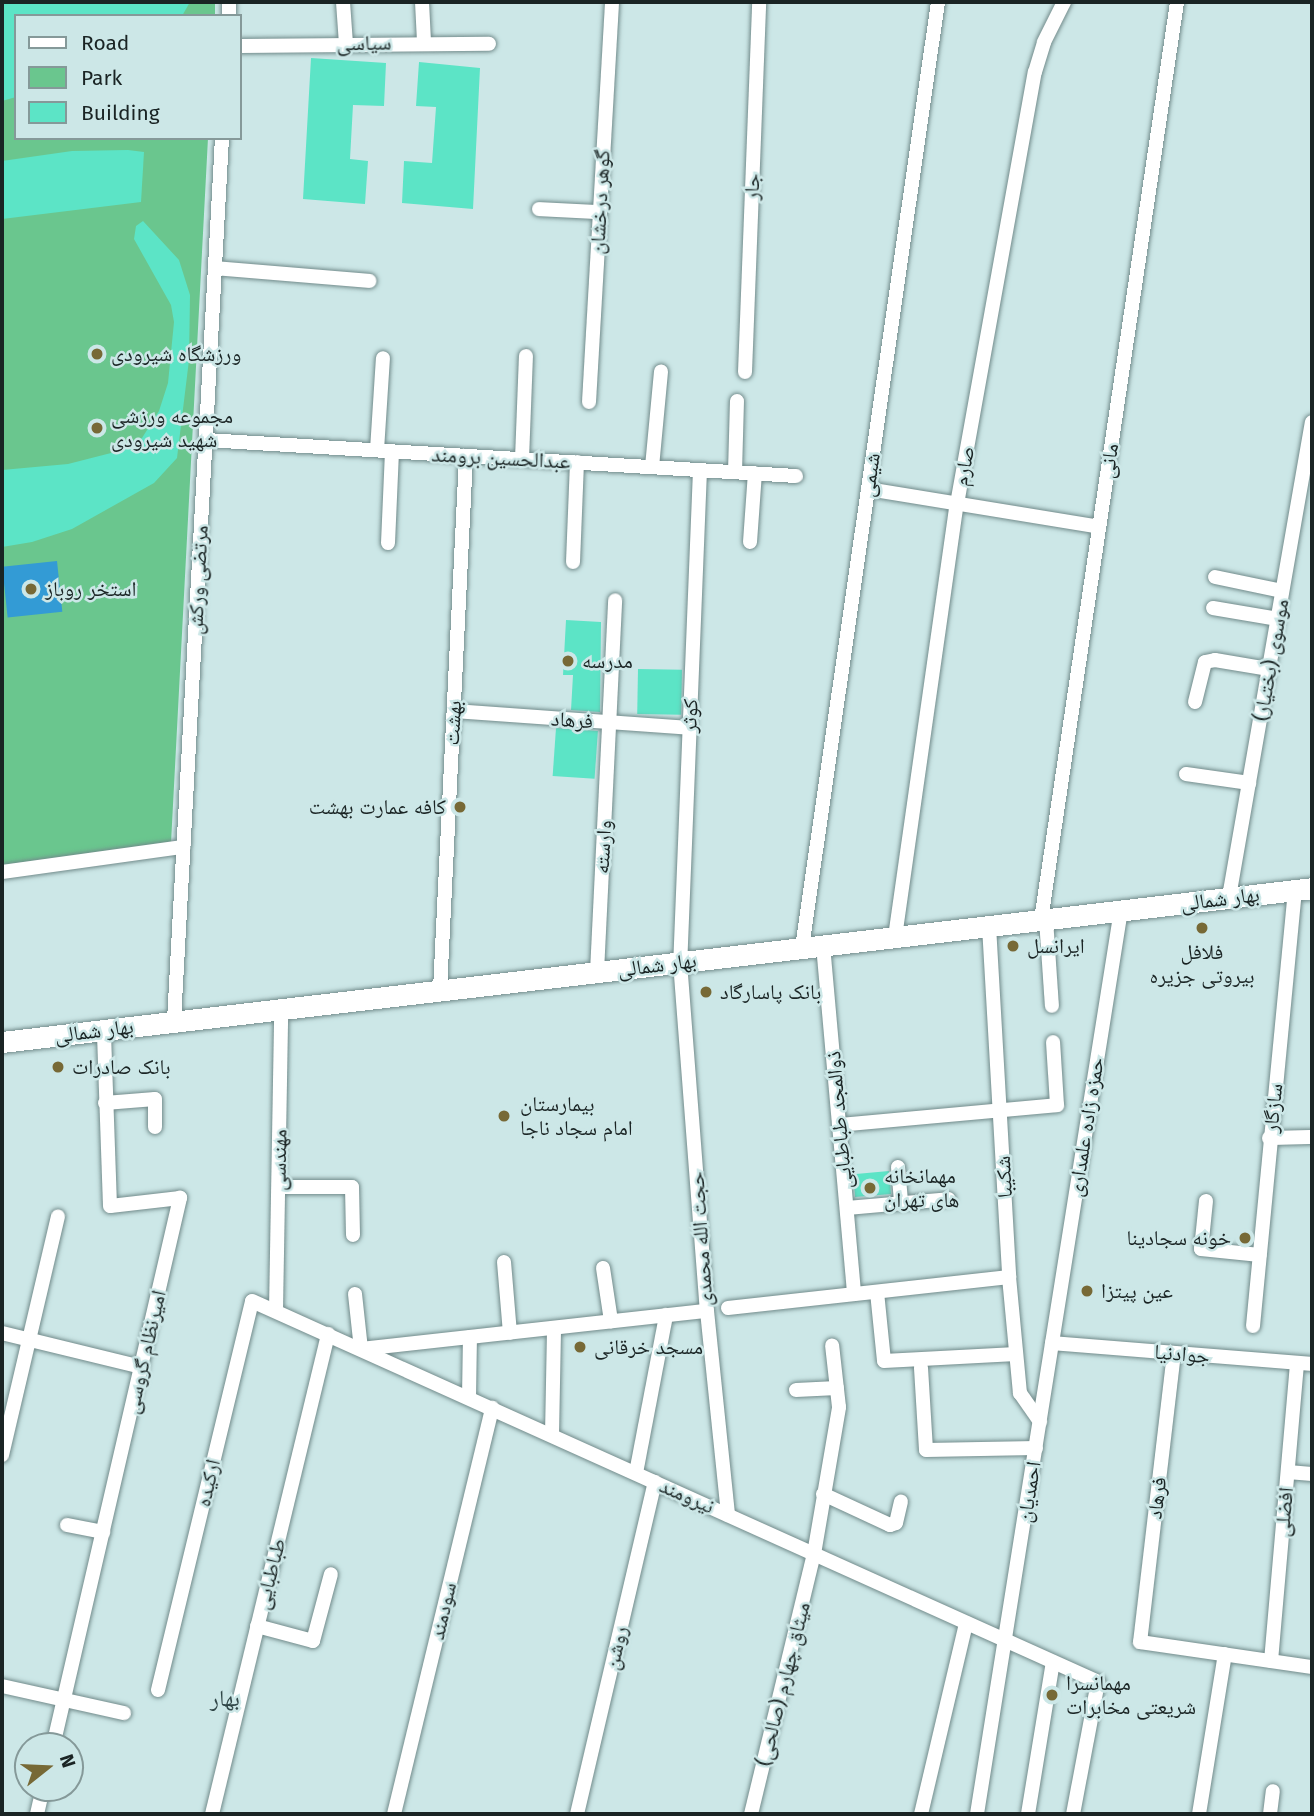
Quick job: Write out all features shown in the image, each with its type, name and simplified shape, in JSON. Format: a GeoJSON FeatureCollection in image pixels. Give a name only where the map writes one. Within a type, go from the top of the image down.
{"type":"FeatureCollection","features":[{"type":"Feature","properties":{"kind":"main road","name":"بهار شمالی"},"geometry":{"type":"LineString","coordinates":[[2,1042],[1304,889]]}},
{"type":"Feature","properties":{"kind":"street"},"geometry":{"type":"LineString","coordinates":[[343,2],[345,44]]}},
{"type":"Feature","properties":{"kind":"street"},"geometry":{"type":"LineString","coordinates":[[422,2],[424,42]]}},
{"type":"Feature","properties":{"kind":"street","name":"گوهر درخشان"},"geometry":{"type":"LineString","coordinates":[[589,402],[612,2]]}},
{"type":"Feature","properties":{"kind":"street","name":"جار"},"geometry":{"type":"LineString","coordinates":[[745,372],[759,2]]}},
{"type":"Feature","properties":{"kind":"street","name":"شیمی"},"geometry":{"type":"LineString","coordinates":[[812,946],[868,489],[938,2]]}},
{"type":"Feature","properties":{"kind":"street","name":"صارم"},"geometry":{"type":"LineString","coordinates":[[895,937],[957,503],[1035,72],[1044,42],[1064,2]]}},
{"type":"Feature","properties":{"kind":"street","name":"مانی"},"geometry":{"type":"LineString","coordinates":[[1052,1006],[1044,919],[1177,2]]}},
{"type":"Feature","properties":{"kind":"street","name":"سیاسی"},"geometry":{"type":"LineString","coordinates":[[242,46],[424,42],[489,44]]}},
{"type":"Feature","properties":{"kind":"street","name":"مرتضی ورکش"},"geometry":{"type":"LineString","coordinates":[[174,1021],[222,140]]}},
{"type":"Feature","properties":{"kind":"street"},"geometry":{"type":"LineString","coordinates":[[539,209],[599,212]]}},
{"type":"Feature","properties":{"kind":"street"},"geometry":{"type":"LineString","coordinates":[[215,268],[369,281]]}},
{"type":"Feature","properties":{"kind":"street"},"geometry":{"type":"LineString","coordinates":[[522,459],[526,356]]}},
{"type":"Feature","properties":{"kind":"street"},"geometry":{"type":"LineString","coordinates":[[377,450],[383,358]]}},
{"type":"Feature","properties":{"kind":"street"},"geometry":{"type":"LineString","coordinates":[[652,467],[661,371]]}},
{"type":"Feature","properties":{"kind":"street"},"geometry":{"type":"LineString","coordinates":[[735,472],[737,401]]}},
{"type":"Feature","properties":{"kind":"street","name":"موسوی (بختیار)"},"geometry":{"type":"LineString","coordinates":[[1229,897],[1312,422]]}},
{"type":"Feature","properties":{"kind":"street","name":"عبدالحسین برومند"},"geometry":{"type":"LineString","coordinates":[[205,440],[796,476]]}},
{"type":"Feature","properties":{"kind":"street"},"geometry":{"type":"LineString","coordinates":[[388,542],[392,451]]}},
{"type":"Feature","properties":{"kind":"street","name":"بهشت"},"geometry":{"type":"LineString","coordinates":[[440,990],[466,456]]}},
{"type":"Feature","properties":{"kind":"street"},"geometry":{"type":"LineString","coordinates":[[573,562],[577,462]]}},
{"type":"Feature","properties":{"kind":"street","name":"کوثر"},"geometry":{"type":"LineString","coordinates":[[680,962],[700,470]]}},
{"type":"Feature","properties":{"kind":"street"},"geometry":{"type":"LineString","coordinates":[[750,542],[755,473]]}},
{"type":"Feature","properties":{"kind":"street"},"geometry":{"type":"LineString","coordinates":[[868,489],[1099,527]]}},
{"type":"Feature","properties":{"kind":"street"},"geometry":{"type":"LineString","coordinates":[[1215,577],[1283,591]]}},
{"type":"Feature","properties":{"kind":"street","name":"وارسته"},"geometry":{"type":"LineString","coordinates":[[597,972],[615,600]]}},
{"type":"Feature","properties":{"kind":"street"},"geometry":{"type":"LineString","coordinates":[[1213,608],[1278,619]]}},
{"type":"Feature","properties":{"kind":"street"},"geometry":{"type":"LineString","coordinates":[[1195,702],[1202,666],[1209,660],[1269,669]]}},
{"type":"Feature","properties":{"kind":"street","name":"فرهاد"},"geometry":{"type":"LineString","coordinates":[[454,711],[690,728]]}},
{"type":"Feature","properties":{"kind":"street"},"geometry":{"type":"LineString","coordinates":[[1186,774],[1249,783]]}},
{"type":"Feature","properties":{"kind":"street"},"geometry":{"type":"LineString","coordinates":[[2,872],[183,848]]}},
{"type":"Feature","properties":{"kind":"street","name":"سازگار"},"geometry":{"type":"LineString","coordinates":[[1253,1326],[1269,1138],[1304,889]]}},
{"type":"Feature","properties":{"kind":"street","name":"حمزه زاده علمداری"},"geometry":{"type":"LineString","coordinates":[[1052,1343],[1121,910]]}},
{"type":"Feature","properties":{"kind":"street","name":"شکیبا"},"geometry":{"type":"LineString","coordinates":[[989,926],[1009,1277],[1020,1393],[1040,1422]]}},
{"type":"Feature","properties":{"kind":"street","name":"ذوالمجد طباطبایی"},"geometry":{"type":"LineString","coordinates":[[812,946],[839,1125],[854,1294]]}},
{"type":"Feature","properties":{"kind":"street","name":"حجت الله محمدی"},"geometry":{"type":"LineString","coordinates":[[680,962],[707,1311],[729,1515]]}},
{"type":"Feature","properties":{"kind":"street","name":"مهندسی"},"geometry":{"type":"LineString","coordinates":[[276,1310],[281,1009]]}},
{"type":"Feature","properties":{"kind":"street","name":"امیرنظام گروسی"},"geometry":{"type":"LineString","coordinates":[[55,1732],[180,1198],[110,1206],[104,1030]]}},
{"type":"Feature","properties":{"kind":"street"},"geometry":{"type":"LineString","coordinates":[[839,1125],[1057,1105],[1053,1042]]}},
{"type":"Feature","properties":{"kind":"street"},"geometry":{"type":"LineString","coordinates":[[105,1103],[155,1099],[155,1127]]}},
{"type":"Feature","properties":{"kind":"street"},"geometry":{"type":"LineString","coordinates":[[1269,1138],[1312,1137]]}},
{"type":"Feature","properties":{"kind":"street"},"geometry":{"type":"LineString","coordinates":[[898,1167],[901,1203]]}},
{"type":"Feature","properties":{"kind":"street"},"geometry":{"type":"LineString","coordinates":[[279,1187],[352,1187],[353,1236]]}},
{"type":"Feature","properties":{"kind":"street"},"geometry":{"type":"LineString","coordinates":[[846,1208],[949,1199]]}},
{"type":"Feature","properties":{"kind":"street"},"geometry":{"type":"LineString","coordinates":[[1206,1201],[1201,1249],[1260,1255]]}},
{"type":"Feature","properties":{"kind":"street"},"geometry":{"type":"LineString","coordinates":[[2,1455],[58,1216]]}},
{"type":"Feature","properties":{"kind":"street"},"geometry":{"type":"LineString","coordinates":[[503,1262],[510,1333]]}},
{"type":"Feature","properties":{"kind":"street"},"geometry":{"type":"LineString","coordinates":[[603,1268],[611,1321]]}},
{"type":"Feature","properties":{"kind":"street"},"geometry":{"type":"LineString","coordinates":[[728,1308],[1009,1277]]}},
{"type":"Feature","properties":{"kind":"street"},"geometry":{"type":"LineString","coordinates":[[877,1292],[884,1361],[1016,1354]]}},
{"type":"Feature","properties":{"kind":"street"},"geometry":{"type":"LineString","coordinates":[[355,1294],[361,1349],[707,1311]]}},
{"type":"Feature","properties":{"kind":"street","name":"ارکیده"},"geometry":{"type":"LineString","coordinates":[[158,1690],[252,1301],[276,1310]]}},
{"type":"Feature","properties":{"kind":"street","name":"نیرومند"},"geometry":{"type":"LineString","coordinates":[[276,1310],[1098,1682],[1073,1814]]}},
{"type":"Feature","properties":{"kind":"street"},"geometry":{"type":"LineString","coordinates":[[636,1473],[666,1315]]}},
{"type":"Feature","properties":{"kind":"street"},"geometry":{"type":"LineString","coordinates":[[552,1435],[555,1328]]}},
{"type":"Feature","properties":{"kind":"street"},"geometry":{"type":"LineString","coordinates":[[2,1333],[142,1367]]}},
{"type":"Feature","properties":{"kind":"street","name":"طباطبایی"},"geometry":{"type":"LineString","coordinates":[[212,1814],[328,1334]]}},
{"type":"Feature","properties":{"kind":"street"},"geometry":{"type":"LineString","coordinates":[[469,1398],[470,1337]]}},
{"type":"Feature","properties":{"kind":"street","name":"جوادنیا"},"geometry":{"type":"LineString","coordinates":[[1052,1343],[1305,1364]]}},
{"type":"Feature","properties":{"kind":"street","name":"احمدیان"},"geometry":{"type":"LineString","coordinates":[[978,1814],[1052,1343]]}},
{"type":"Feature","properties":{"kind":"street","name":"میثاق چهارم (صالحی)"},"geometry":{"type":"LineString","coordinates":[[751,1814],[814,1554],[839,1407],[832,1345]]}},
{"type":"Feature","properties":{"kind":"street","name":"فرهاد"},"geometry":{"type":"LineString","coordinates":[[1174,1353],[1140,1642],[1225,1654]]}},
{"type":"Feature","properties":{"kind":"street","name":"افضلی"},"geometry":{"type":"LineString","coordinates":[[1271,1661],[1288,1472],[1305,1364]]}},
{"type":"Feature","properties":{"kind":"street"},"geometry":{"type":"LineString","coordinates":[[921,1368],[926,1450],[1036,1448]]}},
{"type":"Feature","properties":{"kind":"street"},"geometry":{"type":"LineString","coordinates":[[796,1390],[837,1388]]}},
{"type":"Feature","properties":{"kind":"street","name":"سودمند"},"geometry":{"type":"LineString","coordinates":[[394,1814],[492,1408]]}},
{"type":"Feature","properties":{"kind":"street"},"geometry":{"type":"LineString","coordinates":[[1288,1472],[1312,1474]]}},
{"type":"Feature","properties":{"kind":"street","name":"روشن"},"geometry":{"type":"LineString","coordinates":[[577,1814],[655,1482]]}},
{"type":"Feature","properties":{"kind":"street"},"geometry":{"type":"LineString","coordinates":[[823,1494],[890,1525],[896,1522],[901,1502]]}},
{"type":"Feature","properties":{"kind":"street"},"geometry":{"type":"LineString","coordinates":[[67,1525],[103,1532]]}},
{"type":"Feature","properties":{"kind":"street"},"geometry":{"type":"LineString","coordinates":[[257,1626],[313,1641],[331,1574]]}},
{"type":"Feature","properties":{"kind":"street"},"geometry":{"type":"LineString","coordinates":[[921,1814],[966,1623]]}},
{"type":"Feature","properties":{"kind":"street"},"geometry":{"type":"LineString","coordinates":[[1199,1814],[1225,1654],[1312,1667]]}},
{"type":"Feature","properties":{"kind":"street"},"geometry":{"type":"LineString","coordinates":[[1028,1814],[1053,1662]]}},
{"type":"Feature","properties":{"kind":"street"},"geometry":{"type":"LineString","coordinates":[[2,1686],[124,1713]]}},
{"type":"Feature","properties":{"kind":"street"},"geometry":{"type":"LineString","coordinates":[[1270,1814],[1273,1791]]}},
{"type":"Feature","properties":{"kind":"green space","name":"مجموعه ورزشی شهید شیرودی"},"geometry":{"type":"Polygon","coordinates":[[[2,2],[215,2],[215,14],[14,14],[14,140],[208,140],[171,843],[2,865],[2,2]]]}},
{"type":"Feature","properties":{"kind":"water","name":"استخر روباز"},"geometry":{"type":"Polygon","coordinates":[[[57,561],[62,612],[8,617],[2,567],[57,561]]]}},
{"type":"Feature","properties":{"kind":"building"},"geometry":{"type":"Polygon","coordinates":[[[2,2],[190,2],[183,14],[14,14],[14,98],[2,101],[2,2]]]}},
{"type":"Feature","properties":{"kind":"building"},"geometry":{"type":"Polygon","coordinates":[[[311,58],[386,63],[384,106],[353,105],[350,159],[368,161],[365,204],[303,199],[311,58]]]}},
{"type":"Feature","properties":{"kind":"building"},"geometry":{"type":"Polygon","coordinates":[[[419,62],[480,68],[473,209],[402,203],[404,161],[432,163],[436,107],[416,106],[419,62]]]}},
{"type":"Feature","properties":{"kind":"building"},"geometry":{"type":"Polygon","coordinates":[[[72,151],[144,152],[141,202],[2,219],[2,161],[72,151]]]}},
{"type":"Feature","properties":{"kind":"building"},"geometry":{"type":"Polygon","coordinates":[[[143,221],[179,260],[190,295],[189,360],[177,458],[154,483],[72,529],[32,542],[2,547],[2,470],[68,464],[111,453],[142,438],[159,411],[168,383],[174,322],[171,305],[134,239],[136,226],[143,221]]]}},
{"type":"Feature","properties":{"kind":"building"},"geometry":{"type":"Polygon","coordinates":[[[566,620],[601,622],[600,712],[571,710],[573,675],[563,675],[566,620]]]}},
{"type":"Feature","properties":{"kind":"building"},"geometry":{"type":"Polygon","coordinates":[[[638,669],[682,670],[681,715],[637,714],[638,669]]]}},
{"type":"Feature","properties":{"kind":"building"},"geometry":{"type":"Polygon","coordinates":[[[556,728],[598,731],[595,779],[553,776],[556,728]]]}},
{"type":"Feature","properties":{"kind":"building","name":"مهمانخانه های تهران"},"geometry":{"type":"Polygon","coordinates":[[[889,1171],[891,1194],[855,1197],[853,1174],[889,1171]]]}},
{"type":"Feature","properties":{"kind":"place","name":"ورزشگاه شیرودی"},"geometry":{"type":"Point","coordinates":[97,354]}},
{"type":"Feature","properties":{"kind":"place","name":"مجموعه ورزشی شهید شیرودی"},"geometry":{"type":"Point","coordinates":[97,428]}},
{"type":"Feature","properties":{"kind":"place","name":"استخر روباز"},"geometry":{"type":"Point","coordinates":[31,589]}},
{"type":"Feature","properties":{"kind":"place","name":"مدرسه"},"geometry":{"type":"Point","coordinates":[568,661]}},
{"type":"Feature","properties":{"kind":"place","name":"کافه عمارت بهشت"},"geometry":{"type":"Point","coordinates":[460,807]}},
{"type":"Feature","properties":{"kind":"place","name":"فلافل بیروتی جزیره"},"geometry":{"type":"Point","coordinates":[1202,928]}},
{"type":"Feature","properties":{"kind":"place","name":"ایرانسل"},"geometry":{"type":"Point","coordinates":[1013,946]}},
{"type":"Feature","properties":{"kind":"place","name":"بانک پاسارگاد"},"geometry":{"type":"Point","coordinates":[706,992]}},
{"type":"Feature","properties":{"kind":"place","name":"بانک صادرات"},"geometry":{"type":"Point","coordinates":[58,1067]}},
{"type":"Feature","properties":{"kind":"place","name":"بیمارستان امام سجاد ناجا"},"geometry":{"type":"Point","coordinates":[504,1116]}},
{"type":"Feature","properties":{"kind":"place","name":"مهمانخانه های تهران"},"geometry":{"type":"Point","coordinates":[870,1188]}},
{"type":"Feature","properties":{"kind":"place","name":"خونه سجادینا"},"geometry":{"type":"Point","coordinates":[1245,1238]}},
{"type":"Feature","properties":{"kind":"place","name":"عین پیتزا"},"geometry":{"type":"Point","coordinates":[1087,1291]}},
{"type":"Feature","properties":{"kind":"place","name":"مسجد خرقانی"},"geometry":{"type":"Point","coordinates":[580,1347]}},
{"type":"Feature","properties":{"kind":"place","name":"مهمانسرا شریعتی مخابرات"},"geometry":{"type":"Point","coordinates":[1052,1695]}},
{"type":"Feature","properties":{"kind":"district","name":"بهار"},"geometry":{"type":"Point","coordinates":[225,1698]}}]}
